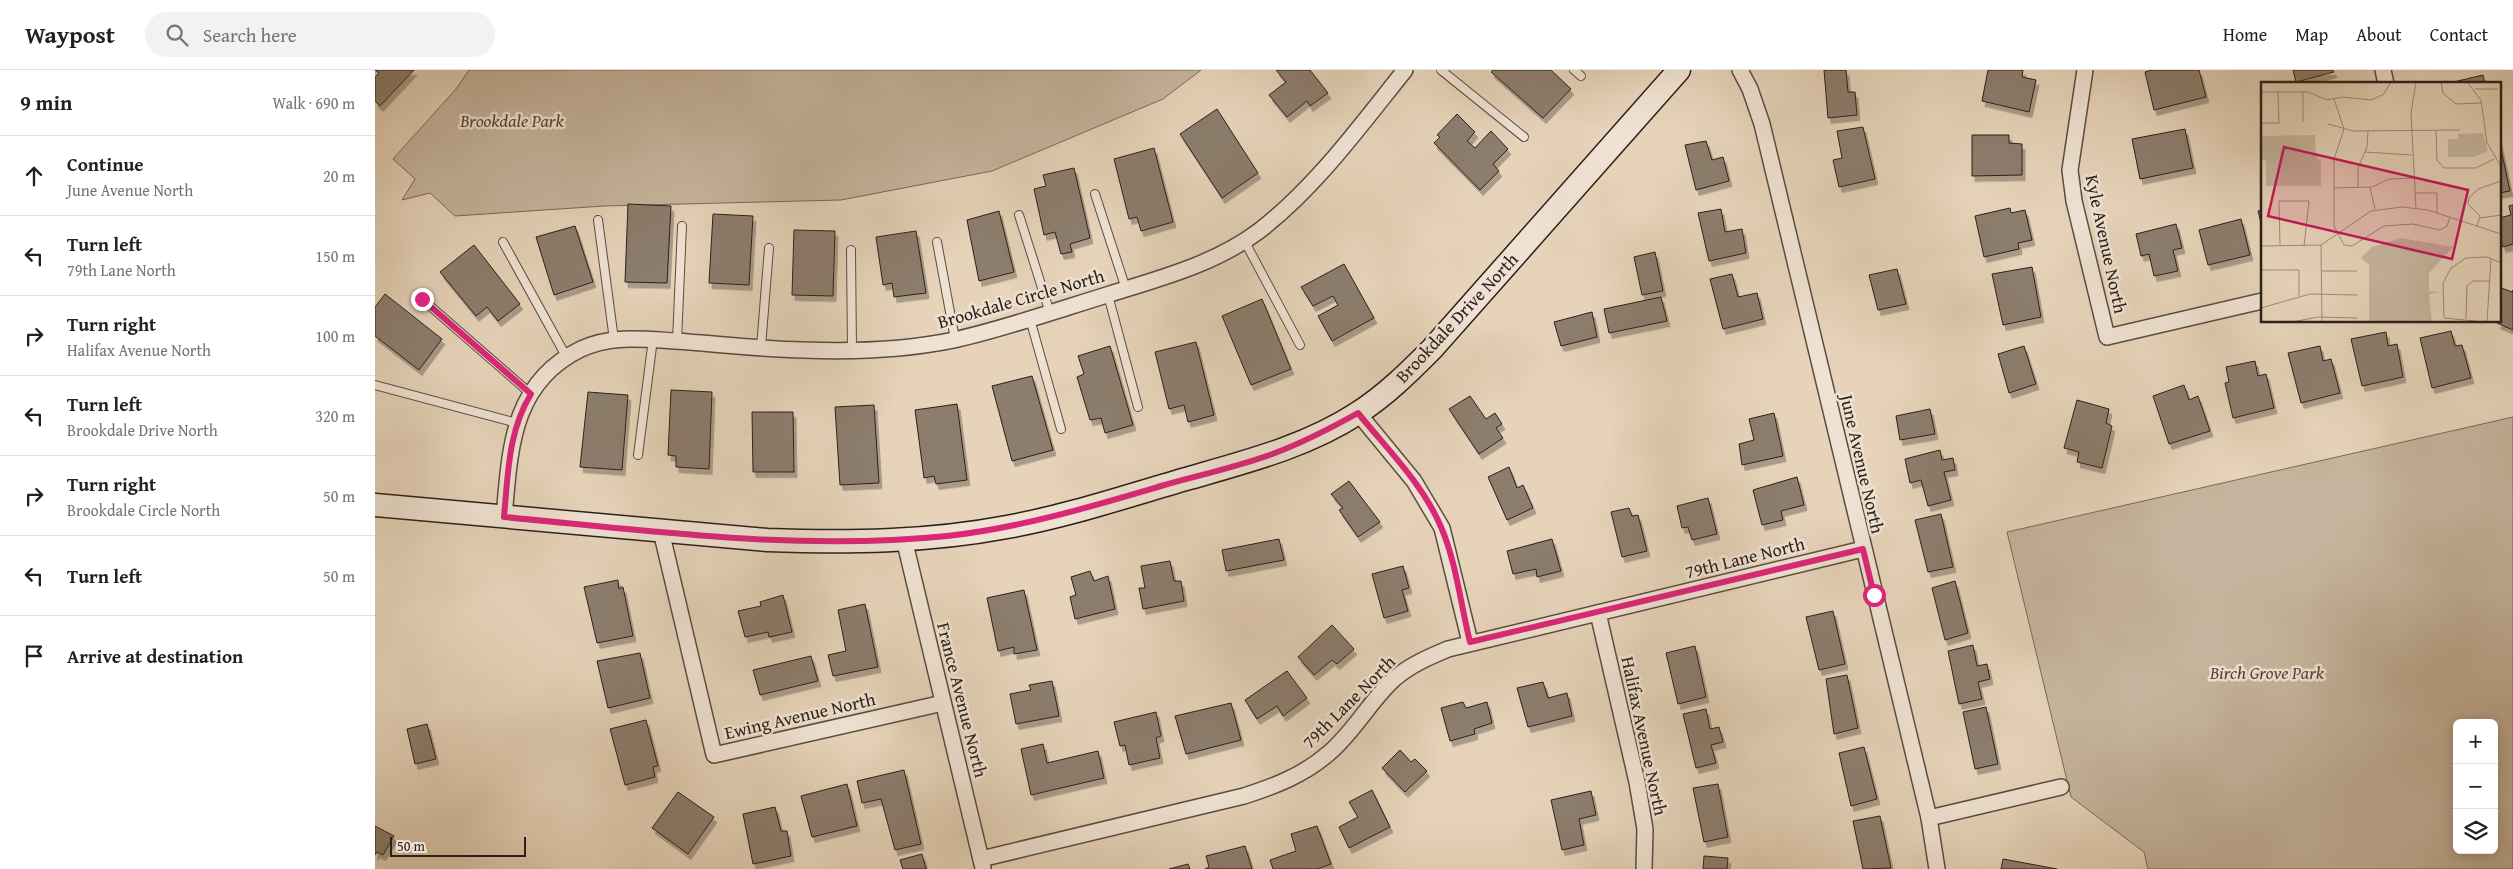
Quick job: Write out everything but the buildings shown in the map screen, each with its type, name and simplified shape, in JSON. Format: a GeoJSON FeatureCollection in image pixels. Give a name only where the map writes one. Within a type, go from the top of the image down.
{"type":"FeatureCollection","features":[{"type":"Feature","properties":{"kind":"street","name":"Brookdale Circle North"},"geometry":{"type":"LineString","coordinates":[[504,517],[512,438],[521,410],[537,384],[567,358],[582,349],[613,340],[653,339],[851,351],[896,348],[955,339],[1030,319],[1172,275],[1215,258],[1244,240],[1293,203],[1405,70]]}},
{"type":"Feature","properties":{"kind":"street","name":"Brookdale Drive North"},"geometry":{"type":"LineString","coordinates":[[375,505],[661,532],[827,543],[904,539],[1008,527],[1067,513],[1274,454],[1318,435],[1358,413],[1398,382],[1432,348],[1679,70]]}},
{"type":"Feature","properties":{"kind":"street","name":"June Avenue North"},"geometry":{"type":"LineString","coordinates":[[1740,70],[1750,89],[1762,124],[1929,818],[1937,869]]}},
{"type":"Feature","properties":{"kind":"street","name":"Kyle Avenue North"},"geometry":{"type":"LineString","coordinates":[[2085,70],[2070,170],[2074,202],[2107,337],[2261,301]]}},
{"type":"Feature","properties":{"kind":"street"},"geometry":{"type":"LineString","coordinates":[[1358,413],[1414,482],[1442,528],[1470,642]]}},
{"type":"Feature","properties":{"kind":"street","name":"Ewing Avenue North"},"geometry":{"type":"LineString","coordinates":[[661,532],[714,756],[943,703]]}},
{"type":"Feature","properties":{"kind":"street","name":"France Avenue North"},"geometry":{"type":"LineString","coordinates":[[904,539],[982,864]]}},
{"type":"Feature","properties":{"kind":"street","name":"79th Lane North"},"geometry":{"type":"LineString","coordinates":[[982,864],[1274,787],[1304,772],[1329,753],[1394,679],[1419,661],[1470,642],[1863,549]]}},
{"type":"Feature","properties":{"kind":"street","name":"Halifax Avenue North"},"geometry":{"type":"LineString","coordinates":[[1598,613],[1637,782],[1645,829],[1644,869]]}},
{"type":"Feature","properties":{"kind":"street"},"geometry":{"type":"LineString","coordinates":[[1929,818],[2061,787]]}},
{"type":"Feature","properties":{"kind":"lane"},"geometry":{"type":"LineString","coordinates":[[1441,70],[1524,137]]}},
{"type":"Feature","properties":{"kind":"lane"},"geometry":{"type":"LineString","coordinates":[[1574,70],[1581,76]]}},
{"type":"Feature","properties":{"kind":"lane"},"geometry":{"type":"LineString","coordinates":[[1095,194],[1126,289]]}},
{"type":"Feature","properties":{"kind":"lane"},"geometry":{"type":"LineString","coordinates":[[1019,215],[1050,313]]}},
{"type":"Feature","properties":{"kind":"lane"},"geometry":{"type":"LineString","coordinates":[[597,220],[613,340]]}},
{"type":"Feature","properties":{"kind":"lane"},"geometry":{"type":"LineString","coordinates":[[677,341],[683,226]]}},
{"type":"Feature","properties":{"kind":"lane"},"geometry":{"type":"LineString","coordinates":[[1244,240],[1300,344]]}},
{"type":"Feature","properties":{"kind":"lane"},"geometry":{"type":"LineString","coordinates":[[503,242],[567,358]]}},
{"type":"Feature","properties":{"kind":"lane"},"geometry":{"type":"LineString","coordinates":[[937,242],[955,339]]}},
{"type":"Feature","properties":{"kind":"lane"},"geometry":{"type":"LineString","coordinates":[[761,347],[769,248]]}},
{"type":"Feature","properties":{"kind":"lane"},"geometry":{"type":"LineString","coordinates":[[851,250],[851,351]]}},
{"type":"Feature","properties":{"kind":"lane"},"geometry":{"type":"LineString","coordinates":[[1108,295],[1138,407]]}},
{"type":"Feature","properties":{"kind":"lane"},"geometry":{"type":"LineString","coordinates":[[422,299],[531,394]]}},
{"type":"Feature","properties":{"kind":"lane"},"geometry":{"type":"LineString","coordinates":[[1030,319],[1061,429]]}},
{"type":"Feature","properties":{"kind":"lane"},"geometry":{"type":"LineString","coordinates":[[638,455],[653,339]]}},
{"type":"Feature","properties":{"kind":"lane"},"geometry":{"type":"LineString","coordinates":[[375,385],[517,423]]}},
{"type":"Feature","properties":{"kind":"green space","name":"Brookdale Park"},"geometry":{"type":"Polygon","coordinates":[[[469,70],[1201,70],[1163,99],[992,171],[841,200],[604,206],[455,216],[430,193],[402,200],[415,179],[393,159],[456,89],[469,70]]]}},
{"type":"Feature","properties":{"kind":"green space","name":"Birch Grove Park"},"geometry":{"type":"Polygon","coordinates":[[[2513,417],[2513,869],[2148,869],[2144,852],[2071,797],[2007,532],[2513,417]]]}},
{"type":"Feature","properties":{"kind":"route"},"geometry":{"type":"LineString","coordinates":[[422,299],[531,394],[521,410],[512,438],[504,517],[661,532],[827,543],[948,536],[1008,527],[1067,513],[1274,454],[1318,435],[1358,413],[1414,482],[1442,528],[1470,642],[1863,549],[1874,595]]}}]}
